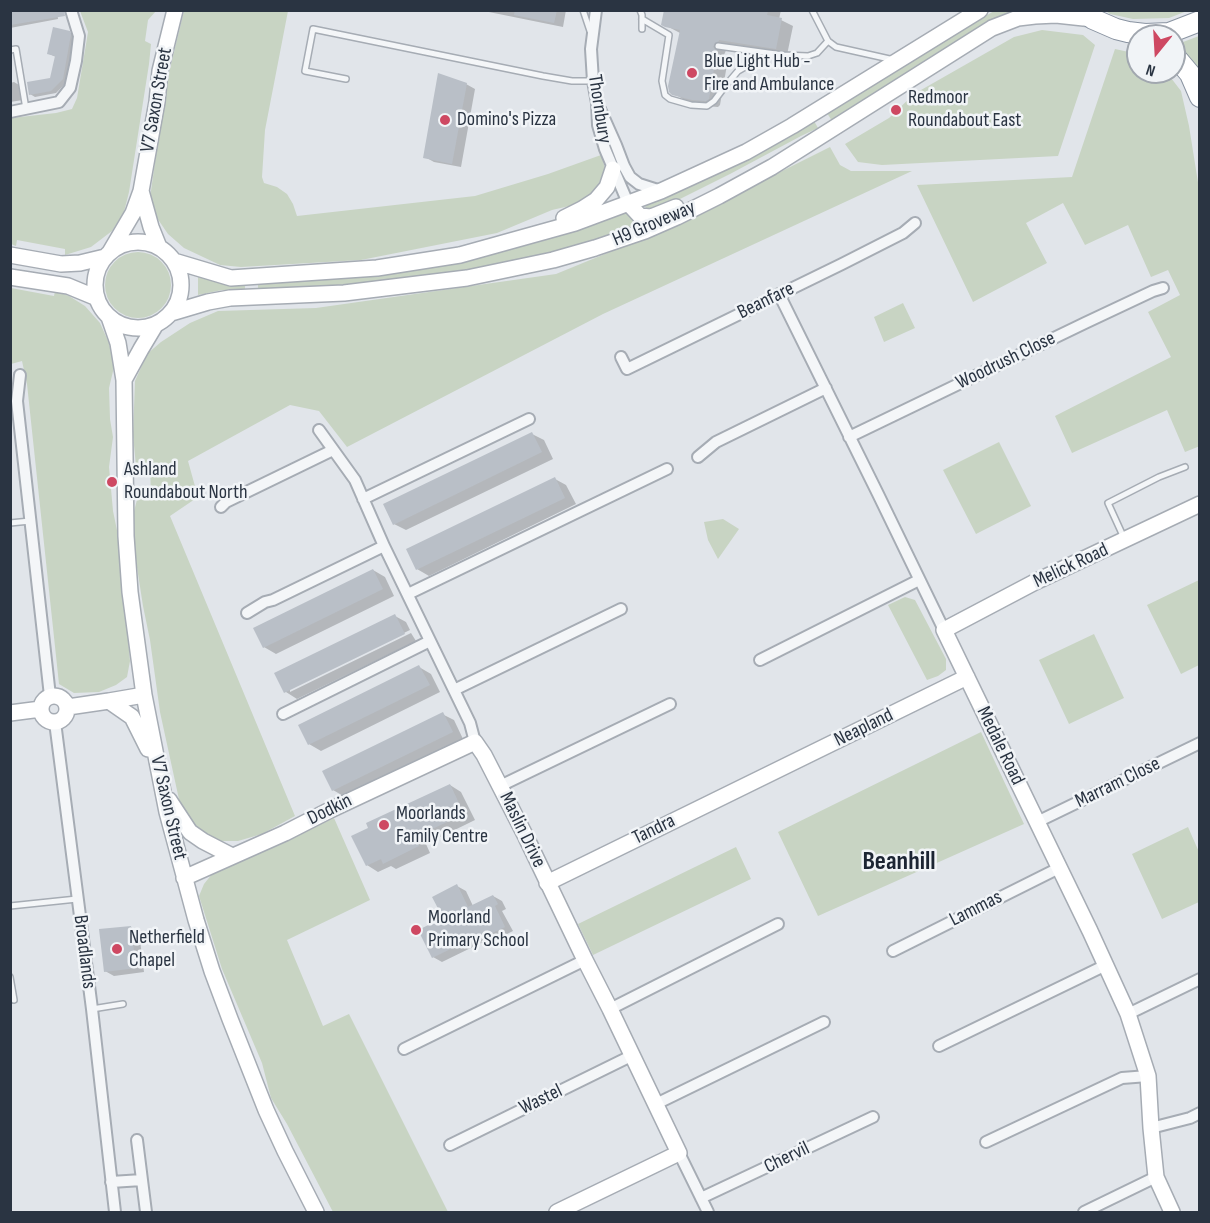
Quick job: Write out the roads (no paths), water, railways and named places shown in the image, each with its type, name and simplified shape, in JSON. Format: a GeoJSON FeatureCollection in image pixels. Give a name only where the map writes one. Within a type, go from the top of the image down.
{"type":"FeatureCollection","features":[{"type":"Feature","properties":{"kind":"highway"},"geometry":{"type":"LineString","coordinates":[[1087,15],[1126,31]]}},
{"type":"Feature","properties":{"kind":"highway"},"geometry":{"type":"LineString","coordinates":[[1186,26],[1200,21]]}},
{"type":"Feature","properties":{"kind":"highway"},"geometry":{"type":"LineString","coordinates":[[1186,69],[1200,97]]}},
{"type":"Feature","properties":{"kind":"street"},"geometry":{"type":"LineString","coordinates":[[10,112],[59,102],[70,88],[79,36],[71,10]]}},
{"type":"Feature","properties":{"kind":"street","name":"V7 Saxon Street"},"geometry":{"type":"LineString","coordinates":[[108,255],[133,213],[141,191],[157,102],[160,71],[175,10]]}},
{"type":"Feature","properties":{"kind":"street","name":"Thornbury"},"geometry":{"type":"LineString","coordinates":[[596,10],[591,49],[598,125],[628,203]]}},
{"type":"Feature","properties":{"kind":"street","name":"H9 Groveway"},"geometry":{"type":"LineString","coordinates":[[174,261],[231,278],[377,268],[460,255],[575,223],[661,191],[746,152],[898,62],[980,10]]}},
{"type":"Feature","properties":{"kind":"street","name":"H9 Groveway"},"geometry":{"type":"LineString","coordinates":[[171,313],[230,298],[344,293],[455,280],[553,260],[645,231],[719,196],[772,167],[981,34],[1018,18],[1087,15]]}},
{"type":"Feature","properties":{"kind":"street"},"geometry":{"type":"LineString","coordinates":[[597,103],[630,177],[639,184],[661,191]]}},
{"type":"Feature","properties":{"kind":"street"},"geometry":{"type":"LineString","coordinates":[[497,245],[582,209],[596,200],[606,187],[613,169]]}},
{"type":"Feature","properties":{"kind":"street","name":"V7 Saxon Street"},"geometry":{"type":"LineString","coordinates":[[141,191],[150,227],[159,247]]}},
{"type":"Feature","properties":{"kind":"street"},"geometry":{"type":"LineString","coordinates":[[628,203],[640,216],[651,217],[699,198],[719,196]]}},
{"type":"Feature","properties":{"kind":"street","name":"Beanfare"},"geometry":{"type":"LineString","coordinates":[[621,357],[629,373],[779,294],[903,233],[915,222]]}},
{"type":"Feature","properties":{"kind":"street"},"geometry":{"type":"LineString","coordinates":[[13,255],[61,264],[80,263],[108,255],[121,246],[134,242],[159,247],[174,261],[180,274],[182,287],[178,301],[167,318],[144,328],[131,328],[109,317],[97,298],[95,284],[98,270],[108,255]]}},
{"type":"Feature","properties":{"kind":"street"},"geometry":{"type":"LineString","coordinates":[[11,277],[68,286],[97,298]]}},
{"type":"Feature","properties":{"kind":"street","name":"Woodrush Close"},"geometry":{"type":"LineString","coordinates":[[849,437],[1095,318],[1163,288]]}},
{"type":"Feature","properties":{"kind":"street","name":"Medale Road"},"geometry":{"type":"LineString","coordinates":[[779,294],[967,677],[1128,1014],[1148,1076],[1156,1177],[1172,1212]]}},
{"type":"Feature","properties":{"kind":"street","name":"V7 Saxon Street"},"geometry":{"type":"LineString","coordinates":[[109,317],[118,343],[124,380],[126,536],[131,600],[144,695],[162,789],[184,878],[212,971],[267,1110],[316,1212]]}},
{"type":"Feature","properties":{"kind":"street"},"geometry":{"type":"LineString","coordinates":[[124,380],[156,324]]}},
{"type":"Feature","properties":{"kind":"street"},"geometry":{"type":"LineString","coordinates":[[10,713],[46,702],[60,696],[68,707],[66,716],[55,722],[46,720],[42,713],[46,702],[32,520],[17,401],[20,375]]}},
{"type":"Feature","properties":{"kind":"street"},"geometry":{"type":"LineString","coordinates":[[698,457],[717,442],[826,388]]}},
{"type":"Feature","properties":{"kind":"street"},"geometry":{"type":"LineString","coordinates":[[363,499],[530,419]]}},
{"type":"Feature","properties":{"kind":"street","name":"Maslin Drive"},"geometry":{"type":"LineString","coordinates":[[319,430],[355,480],[384,546],[470,723],[475,742],[500,786],[708,1212]]}},
{"type":"Feature","properties":{"kind":"street"},"geometry":{"type":"LineString","coordinates":[[221,507],[226,502],[333,450]]}},
{"type":"Feature","properties":{"kind":"street"},"geometry":{"type":"LineString","coordinates":[[408,594],[667,469]]}},
{"type":"Feature","properties":{"kind":"street","name":"Melick Road"},"geometry":{"type":"LineString","coordinates":[[944,630],[1035,582],[1200,504]]}},
{"type":"Feature","properties":{"kind":"street"},"geometry":{"type":"LineString","coordinates":[[247,613],[265,602],[384,546]]}},
{"type":"Feature","properties":{"kind":"street"},"geometry":{"type":"LineString","coordinates":[[760,660],[919,580]]}},
{"type":"Feature","properties":{"kind":"street"},"geometry":{"type":"LineString","coordinates":[[454,690],[621,609]]}},
{"type":"Feature","properties":{"kind":"street"},"geometry":{"type":"LineString","coordinates":[[283,714],[430,641]]}},
{"type":"Feature","properties":{"kind":"street","name":"Neapland"},"geometry":{"type":"LineString","coordinates":[[761,777],[967,677]]}},
{"type":"Feature","properties":{"kind":"street"},"geometry":{"type":"LineString","coordinates":[[68,707],[144,695]]}},
{"type":"Feature","properties":{"kind":"street"},"geometry":{"type":"LineString","coordinates":[[110,701],[132,717],[158,771]]}},
{"type":"Feature","properties":{"kind":"street"},"geometry":{"type":"LineString","coordinates":[[500,786],[670,704]]}},
{"type":"Feature","properties":{"kind":"street","name":"Broadlands"},"geometry":{"type":"LineString","coordinates":[[55,722],[92,1009],[115,1212]]}},
{"type":"Feature","properties":{"kind":"street","name":"Dodkin"},"geometry":{"type":"LineString","coordinates":[[184,878],[276,837],[475,742]]}},
{"type":"Feature","properties":{"kind":"street","name":"Marram Close"},"geometry":{"type":"LineString","coordinates":[[1037,822],[1200,743]]}},
{"type":"Feature","properties":{"kind":"street","name":"Tandra"},"geometry":{"type":"LineString","coordinates":[[547,883],[761,777]]}},
{"type":"Feature","properties":{"kind":"street"},"geometry":{"type":"LineString","coordinates":[[162,789],[190,832],[203,842],[232,856]]}},
{"type":"Feature","properties":{"kind":"street","name":"Lammas"},"geometry":{"type":"LineString","coordinates":[[893,951],[1059,868]]}},
{"type":"Feature","properties":{"kind":"street"},"geometry":{"type":"LineString","coordinates":[[610,1009],[778,924]]}},
{"type":"Feature","properties":{"kind":"street"},"geometry":{"type":"LineString","coordinates":[[404,1049],[585,960]]}},
{"type":"Feature","properties":{"kind":"street"},"geometry":{"type":"LineString","coordinates":[[939,1046],[1106,965]]}},
{"type":"Feature","properties":{"kind":"street"},"geometry":{"type":"LineString","coordinates":[[1128,1014],[1200,979]]}},
{"type":"Feature","properties":{"kind":"street"},"geometry":{"type":"LineString","coordinates":[[656,1104],[824,1022]]}},
{"type":"Feature","properties":{"kind":"street","name":"Wastel"},"geometry":{"type":"LineString","coordinates":[[450,1145],[631,1056]]}},
{"type":"Feature","properties":{"kind":"street"},"geometry":{"type":"LineString","coordinates":[[986,1142],[1122,1078],[1148,1076]]}},
{"type":"Feature","properties":{"kind":"street"},"geometry":{"type":"LineString","coordinates":[[1151,1128],[1190,1118],[1200,1113]]}},
{"type":"Feature","properties":{"kind":"street","name":"Chervil"},"geometry":{"type":"LineString","coordinates":[[701,1198],[873,1117]]}},
{"type":"Feature","properties":{"kind":"street"},"geometry":{"type":"LineString","coordinates":[[137,1140],[146,1212]]}},
{"type":"Feature","properties":{"kind":"street"},"geometry":{"type":"LineString","coordinates":[[557,1212],[678,1153]]}},
{"type":"Feature","properties":{"kind":"street"},"geometry":{"type":"LineString","coordinates":[[1084,1212],[1156,1177]]}},
{"type":"Feature","properties":{"kind":"street"},"geometry":{"type":"LineString","coordinates":[[111,1182],[142,1180]]}},
{"type":"Feature","properties":{"kind":"lane"},"geometry":{"type":"LineString","coordinates":[[583,10],[592,35]]}},
{"type":"Feature","properties":{"kind":"lane"},"geometry":{"type":"LineString","coordinates":[[640,10],[642,29]]}},
{"type":"Feature","properties":{"kind":"lane"},"geometry":{"type":"LineString","coordinates":[[812,10],[828,41],[836,47],[898,62]]}},
{"type":"Feature","properties":{"kind":"lane"},"geometry":{"type":"LineString","coordinates":[[642,19],[669,35],[662,81],[665,95],[670,99],[691,105],[706,106],[714,101],[738,71],[757,60],[775,54]]}},
{"type":"Feature","properties":{"kind":"lane"},"geometry":{"type":"LineString","coordinates":[[346,79],[305,71],[313,29],[543,76],[572,81],[593,81]]}},
{"type":"Feature","properties":{"kind":"lane"},"geometry":{"type":"LineString","coordinates":[[718,46],[808,56],[817,53],[828,41]]}},
{"type":"Feature","properties":{"kind":"lane"},"geometry":{"type":"LineString","coordinates":[[10,50],[16,49],[26,109]]}},
{"type":"Feature","properties":{"kind":"lane"},"geometry":{"type":"LineString","coordinates":[[1125,540],[1108,503],[1159,477],[1185,467]]}},
{"type":"Feature","properties":{"kind":"lane"},"geometry":{"type":"LineString","coordinates":[[10,523],[32,520]]}},
{"type":"Feature","properties":{"kind":"lane"},"geometry":{"type":"LineString","coordinates":[[10,906],[77,899]]}},
{"type":"Feature","properties":{"kind":"lane"},"geometry":{"type":"LineString","coordinates":[[10,977],[14,1000]]}},
{"type":"Feature","properties":{"kind":"lane"},"geometry":{"type":"LineString","coordinates":[[92,1009],[123,1004]]}},
{"type":"Feature","properties":{"kind":"place","name":"Blue Light Hub - Fire and Ambulance"},"geometry":{"type":"Point","coordinates":[692,73]}},
{"type":"Feature","properties":{"kind":"place","name":"Redmoor Roundabout East"},"geometry":{"type":"Point","coordinates":[896,110]}},
{"type":"Feature","properties":{"kind":"place","name":"Domino's Pizza"},"geometry":{"type":"Point","coordinates":[445,120]}},
{"type":"Feature","properties":{"kind":"place","name":"Ashland Roundabout North"},"geometry":{"type":"Point","coordinates":[112,482]}},
{"type":"Feature","properties":{"kind":"place","name":"Moorlands Family Centre"},"geometry":{"type":"Point","coordinates":[384,825]}},
{"type":"Feature","properties":{"kind":"place","name":"Moorland Primary School"},"geometry":{"type":"Point","coordinates":[416,930]}},
{"type":"Feature","properties":{"kind":"place","name":"Netherfield Chapel"},"geometry":{"type":"Point","coordinates":[117,949]}},
{"type":"Feature","properties":{"kind":"district","name":"Beanhill"},"geometry":{"type":"Point","coordinates":[899,862]}}]}
